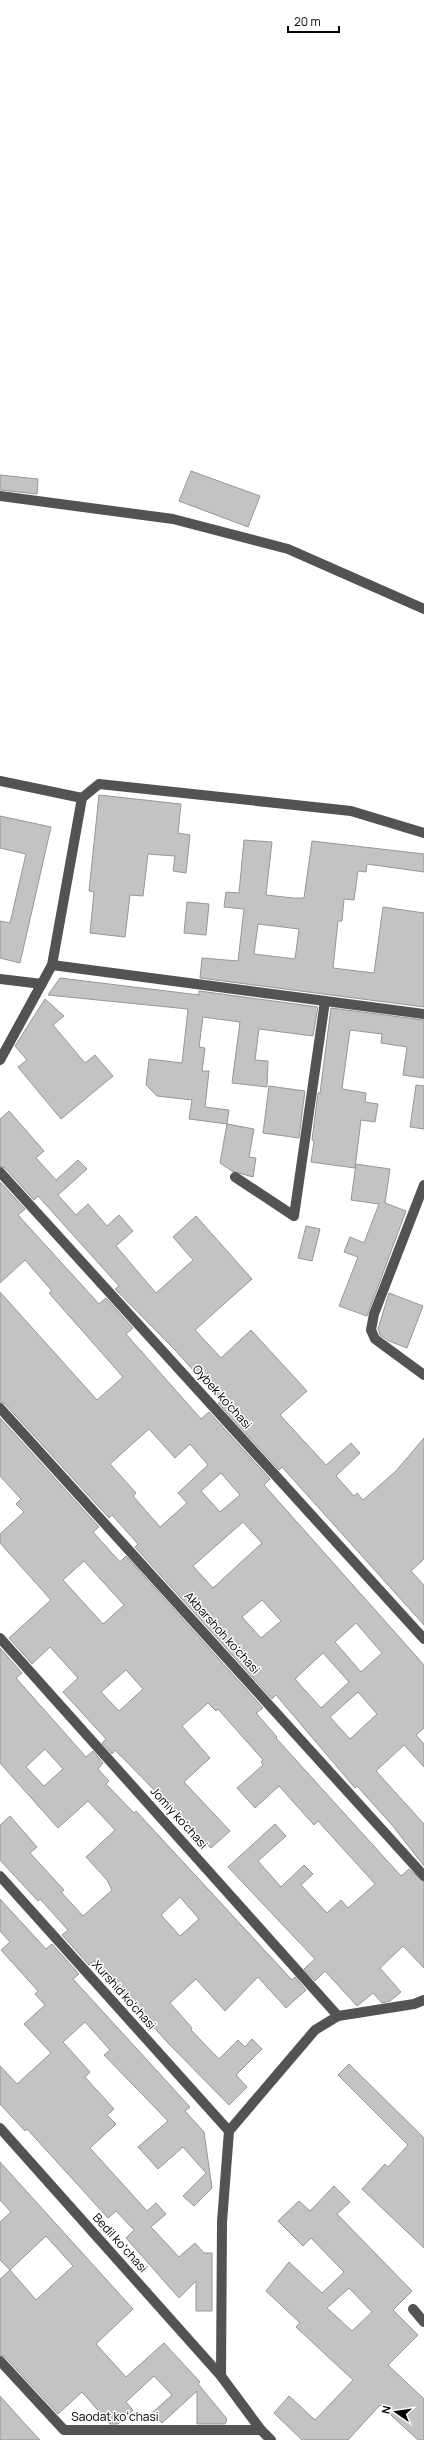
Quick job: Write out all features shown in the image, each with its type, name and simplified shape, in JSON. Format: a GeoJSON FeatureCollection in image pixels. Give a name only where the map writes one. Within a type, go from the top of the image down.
{"type":"FeatureCollection","features":[{"type":"Feature","properties":{"kind":"street"},"geometry":{"type":"LineString","coordinates":[[0,496],[173,519],[280,547],[395,594],[424,609]]}},
{"type":"Feature","properties":{"kind":"street"},"geometry":{"type":"LineString","coordinates":[[0,781],[82,798]]}},
{"type":"Feature","properties":{"kind":"street"},"geometry":{"type":"LineString","coordinates":[[0,1060],[52,965],[82,798],[99,784],[351,811],[424,834]]}},
{"type":"Feature","properties":{"kind":"street"},"geometry":{"type":"LineString","coordinates":[[52,965],[424,1014]]}},
{"type":"Feature","properties":{"kind":"street"},"geometry":{"type":"LineString","coordinates":[[0,979],[42,984]]}},
{"type":"Feature","properties":{"kind":"street"},"geometry":{"type":"LineString","coordinates":[[235,1177],[294,1216],[325,1001]]}},
{"type":"Feature","properties":{"kind":"street","name":"Oybek ko'chasi"},"geometry":{"type":"LineString","coordinates":[[0,1172],[424,1639]]}},
{"type":"Feature","properties":{"kind":"street"},"geometry":{"type":"LineString","coordinates":[[424,1185],[374,1314],[371,1330],[375,1339],[424,1375]]}},
{"type":"Feature","properties":{"kind":"street","name":"Akbarshoh ko'chasi"},"geometry":{"type":"LineString","coordinates":[[0,1408],[424,1876]]}},
{"type":"Feature","properties":{"kind":"street","name":"Jomiy ko'chasi"},"geometry":{"type":"LineString","coordinates":[[0,1638],[338,2016]]}},
{"type":"Feature","properties":{"kind":"street","name":"Xurshid ko'chasi"},"geometry":{"type":"LineString","coordinates":[[0,1876],[228,2131]]}},
{"type":"Feature","properties":{"kind":"street"},"geometry":{"type":"LineString","coordinates":[[221,2376],[222,2222],[228,2131],[315,2030],[338,2016],[414,2004],[424,2000]]}},
{"type":"Feature","properties":{"kind":"street","name":"Bedil koʻchasi"},"geometry":{"type":"LineString","coordinates":[[0,2128],[221,2376],[261,2430],[271,2440]]}},
{"type":"Feature","properties":{"kind":"street"},"geometry":{"type":"LineString","coordinates":[[413,2309],[424,2322]]}},
{"type":"Feature","properties":{"kind":"street","name":"Saodat koʻchasi"},"geometry":{"type":"LineString","coordinates":[[0,2361],[64,2430],[261,2430]]}},
{"type":"Feature","properties":{"kind":"building"},"geometry":{"type":"Polygon","coordinates":[[[191,471],[260,496],[248,527],[179,501],[191,471]]]}},
{"type":"Feature","properties":{"kind":"building"},"geometry":{"type":"Polygon","coordinates":[[[0,475],[38,479],[37,494],[0,490],[0,475]]]}},
{"type":"Feature","properties":{"kind":"building"},"geometry":{"type":"Polygon","coordinates":[[[99,795],[181,804],[178,833],[190,835],[186,873],[173,871],[175,856],[148,854],[143,896],[130,895],[125,937],[90,933],[94,892],[89,891],[99,795]]]}},
{"type":"Feature","properties":{"kind":"building"},"geometry":{"type":"Polygon","coordinates":[[[0,816],[51,827],[20,963],[0,958],[0,921],[10,923],[26,854],[0,848],[0,816]]]}},
{"type":"Feature","properties":{"kind":"building"},"geometry":{"type":"Polygon","coordinates":[[[244,840],[272,842],[266,895],[293,898],[304,898],[312,841],[424,854],[424,872],[367,864],[366,872],[358,871],[354,900],[344,899],[342,921],[338,921],[333,968],[374,973],[383,907],[424,913],[424,1007],[200,978],[202,958],[238,961],[244,909],[224,907],[226,892],[239,893],[244,840]],[[258,924],[254,954],[295,959],[299,929],[258,924]]]}},
{"type":"Feature","properties":{"kind":"building"},"geometry":{"type":"Polygon","coordinates":[[[187,902],[209,904],[206,935],[184,933],[187,902]]]}},
{"type":"Feature","properties":{"kind":"building"},"geometry":{"type":"Polygon","coordinates":[[[60,978],[199,995],[199,991],[318,1007],[313,1036],[259,1029],[255,1060],[268,1061],[267,1087],[232,1083],[240,1022],[203,1017],[199,1047],[205,1048],[202,1071],[209,1071],[205,1107],[229,1110],[227,1124],[189,1119],[192,1100],[157,1096],[146,1085],[149,1059],[182,1063],[188,1009],[48,995],[60,978]]]}},
{"type":"Feature","properties":{"kind":"building"},"geometry":{"type":"Polygon","coordinates":[[[45,999],[64,1016],[53,1025],[85,1063],[95,1055],[113,1076],[61,1119],[18,1067],[27,1060],[15,1046],[45,999]]]}},
{"type":"Feature","properties":{"kind":"building"},"geometry":{"type":"Polygon","coordinates":[[[331,1008],[424,1020],[424,1078],[403,1075],[407,1047],[381,1043],[382,1034],[350,1030],[342,1089],[366,1093],[365,1102],[378,1104],[375,1122],[361,1120],[355,1168],[311,1162],[314,1141],[312,1140],[318,1093],[320,1093],[331,1008]]]}},
{"type":"Feature","properties":{"kind":"building"},"geometry":{"type":"Polygon","coordinates":[[[416,1085],[424,1086],[424,1129],[410,1127],[416,1085]]]}},
{"type":"Feature","properties":{"kind":"building"},"geometry":{"type":"Polygon","coordinates":[[[269,1086],[305,1091],[299,1138],[263,1133],[269,1086]]]}},
{"type":"Feature","properties":{"kind":"building"},"geometry":{"type":"Polygon","coordinates":[[[9,1111],[44,1151],[36,1158],[56,1180],[78,1160],[87,1169],[58,1195],[76,1215],[88,1204],[107,1226],[119,1215],[133,1231],[116,1246],[156,1293],[193,1260],[173,1237],[196,1216],[252,1279],[195,1330],[221,1358],[251,1330],[307,1391],[280,1415],[326,1465],[351,1443],[360,1453],[336,1476],[354,1496],[357,1493],[363,1500],[396,1471],[424,1438],[424,1559],[411,1571],[424,1585],[424,1625],[282,1467],[279,1470],[218,1403],[221,1401],[174,1349],[115,1289],[119,1286],[38,1196],[34,1200],[5,1168],[0,1166],[0,1119],[9,1111]]]}},
{"type":"Feature","properties":{"kind":"building"},"geometry":{"type":"Polygon","coordinates":[[[227,1124],[254,1129],[249,1157],[256,1158],[253,1177],[232,1171],[220,1163],[227,1124]]]}},
{"type":"Feature","properties":{"kind":"building"},"geometry":{"type":"Polygon","coordinates":[[[356,1164],[390,1169],[385,1203],[406,1211],[367,1316],[339,1306],[358,1257],[344,1252],[350,1237],[364,1243],[379,1204],[351,1200],[356,1164]]]}},
{"type":"Feature","properties":{"kind":"building"},"geometry":{"type":"Polygon","coordinates":[[[0,1182],[25,1209],[18,1215],[99,1304],[106,1298],[133,1328],[126,1334],[201,1419],[209,1412],[270,1479],[264,1485],[424,1665],[424,1728],[416,1735],[424,1744],[424,1767],[404,1745],[376,1771],[424,1824],[424,1866],[392,1825],[357,1786],[355,1788],[276,1695],[272,1699],[135,1547],[138,1544],[112,1515],[109,1518],[5,1404],[0,1402],[0,1292],[97,1400],[123,1377],[49,1293],[52,1291],[25,1260],[0,1283],[0,1182]],[[149,1429],[110,1464],[136,1493],[133,1496],[160,1527],[187,1503],[178,1493],[208,1465],[190,1444],[175,1458],[149,1429]],[[221,1473],[201,1491],[220,1512],[240,1495],[221,1473]],[[243,1522],[193,1566],[213,1588],[262,1543],[243,1522]],[[262,1600],[242,1617],[261,1638],[281,1621],[262,1600]],[[356,1623],[335,1642],[361,1672],[382,1653],[356,1623]],[[323,1653],[295,1679],[321,1708],[349,1682],[323,1653]],[[358,1692],[330,1717],[350,1739],[377,1714],[358,1692]]]}},
{"type":"Feature","properties":{"kind":"building"},"geometry":{"type":"Polygon","coordinates":[[[306,1226],[320,1229],[312,1261],[298,1258],[306,1226]]]}},
{"type":"Feature","properties":{"kind":"building"},"geometry":{"type":"Polygon","coordinates":[[[389,1293],[423,1306],[407,1348],[389,1341],[380,1335],[378,1329],[389,1293]]]}},
{"type":"Feature","properties":{"kind":"building"},"geometry":{"type":"Polygon","coordinates":[[[0,1418],[99,1527],[93,1532],[120,1562],[126,1556],[263,1708],[256,1713],[277,1737],[276,1738],[401,1876],[409,1869],[424,1882],[424,1968],[403,1946],[380,1968],[401,1992],[390,2001],[382,2003],[373,1993],[357,2006],[325,1971],[315,1981],[304,1969],[315,1959],[228,1867],[275,1824],[286,1836],[258,1861],[281,1887],[304,1865],[313,1874],[301,1885],[327,1913],[341,1900],[348,1908],[375,1884],[318,1821],[314,1825],[279,1786],[255,1808],[237,1788],[263,1765],[261,1762],[263,1760],[218,1709],[216,1711],[208,1703],[182,1726],[210,1758],[184,1782],[230,1831],[211,1848],[115,1750],[112,1754],[102,1743],[106,1739],[63,1692],[78,1678],[50,1647],[32,1664],[9,1638],[51,1600],[0,1543],[0,1534],[24,1512],[16,1504],[21,1499],[0,1476],[0,1418]],[[84,1561],[63,1580],[103,1624],[124,1605],[84,1561]],[[126,1670],[101,1692],[119,1711],[143,1689],[126,1670]]]}},
{"type":"Feature","properties":{"kind":"building"},"geometry":{"type":"Polygon","coordinates":[[[0,1648],[22,1673],[16,1678],[86,1757],[93,1751],[103,1763],[98,1769],[109,1781],[106,1784],[134,1813],[136,1811],[292,1980],[295,1977],[306,1990],[286,2008],[258,1977],[225,2011],[196,1979],[170,2003],[192,2028],[191,2030],[219,2059],[238,2040],[245,2047],[252,2039],[262,2049],[236,2075],[247,2087],[229,2105],[168,2043],[94,1961],[89,1965],[62,1935],[68,1930],[40,1899],[38,1901],[0,1860],[0,1825],[10,1816],[37,1847],[30,1853],[64,1890],[61,1892],[83,1916],[112,1890],[107,1880],[86,1857],[115,1830],[88,1801],[58,1828],[0,1763],[0,1648]],[[45,1749],[26,1767],[44,1786],[63,1769],[45,1749]],[[180,1897],[161,1915],[180,1936],[199,1919],[180,1897]]]}},
{"type":"Feature","properties":{"kind":"building"},"geometry":{"type":"Polygon","coordinates":[[[0,1899],[46,1949],[52,1944],[79,1974],[73,1979],[190,2107],[185,2111],[204,2132],[212,2188],[194,2206],[183,2196],[206,2173],[183,2147],[158,2169],[138,2147],[168,2121],[104,2055],[110,2050],[85,2022],[63,2042],[90,2072],[85,2077],[114,2109],[107,2115],[116,2124],[90,2148],[147,2211],[156,2203],[166,2214],[151,2227],[179,2257],[195,2243],[204,2253],[212,2253],[212,2311],[196,2311],[196,2281],[179,2298],[126,2238],[134,2230],[116,2211],[108,2218],[27,2129],[25,2131],[0,2104],[0,2066],[17,2084],[51,2053],[24,2024],[45,2005],[35,1994],[38,1991],[1,1950],[10,1942],[0,1931],[0,1899]]]}},
{"type":"Feature","properties":{"kind":"building"},"geometry":{"type":"Polygon","coordinates":[[[349,2064],[424,2138],[424,2248],[362,2189],[385,2164],[388,2167],[408,2145],[338,2075],[349,2064]]]}},
{"type":"Feature","properties":{"kind":"building"},"geometry":{"type":"Polygon","coordinates":[[[0,2162],[133,2309],[96,2344],[126,2377],[164,2343],[200,2382],[198,2384],[227,2419],[225,2424],[197,2424],[197,2391],[162,2423],[152,2413],[172,2395],[154,2376],[126,2402],[133,2410],[118,2424],[110,2424],[82,2392],[58,2414],[5,2357],[0,2355],[0,2279],[10,2270],[0,2260],[0,2222],[11,2212],[0,2200],[0,2162]],[[46,2236],[10,2270],[36,2300],[73,2266],[46,2236]]]}},
{"type":"Feature","properties":{"kind":"building"},"geometry":{"type":"Polygon","coordinates":[[[334,2186],[350,2202],[337,2214],[412,2291],[393,2310],[418,2335],[388,2365],[424,2399],[424,2440],[418,2440],[380,2405],[348,2440],[302,2440],[274,2413],[289,2396],[315,2420],[353,2380],[296,2327],[300,2323],[266,2291],[289,2262],[322,2293],[344,2272],[311,2238],[303,2246],[278,2221],[299,2201],[310,2211],[334,2186]],[[349,2288],[327,2308],[352,2331],[372,2312],[349,2288]]]}},
{"type":"Feature","properties":{"kind":"building"},"geometry":{"type":"Polygon","coordinates":[[[0,2396],[26,2425],[40,2440],[0,2440],[0,2396]]]}}]}
